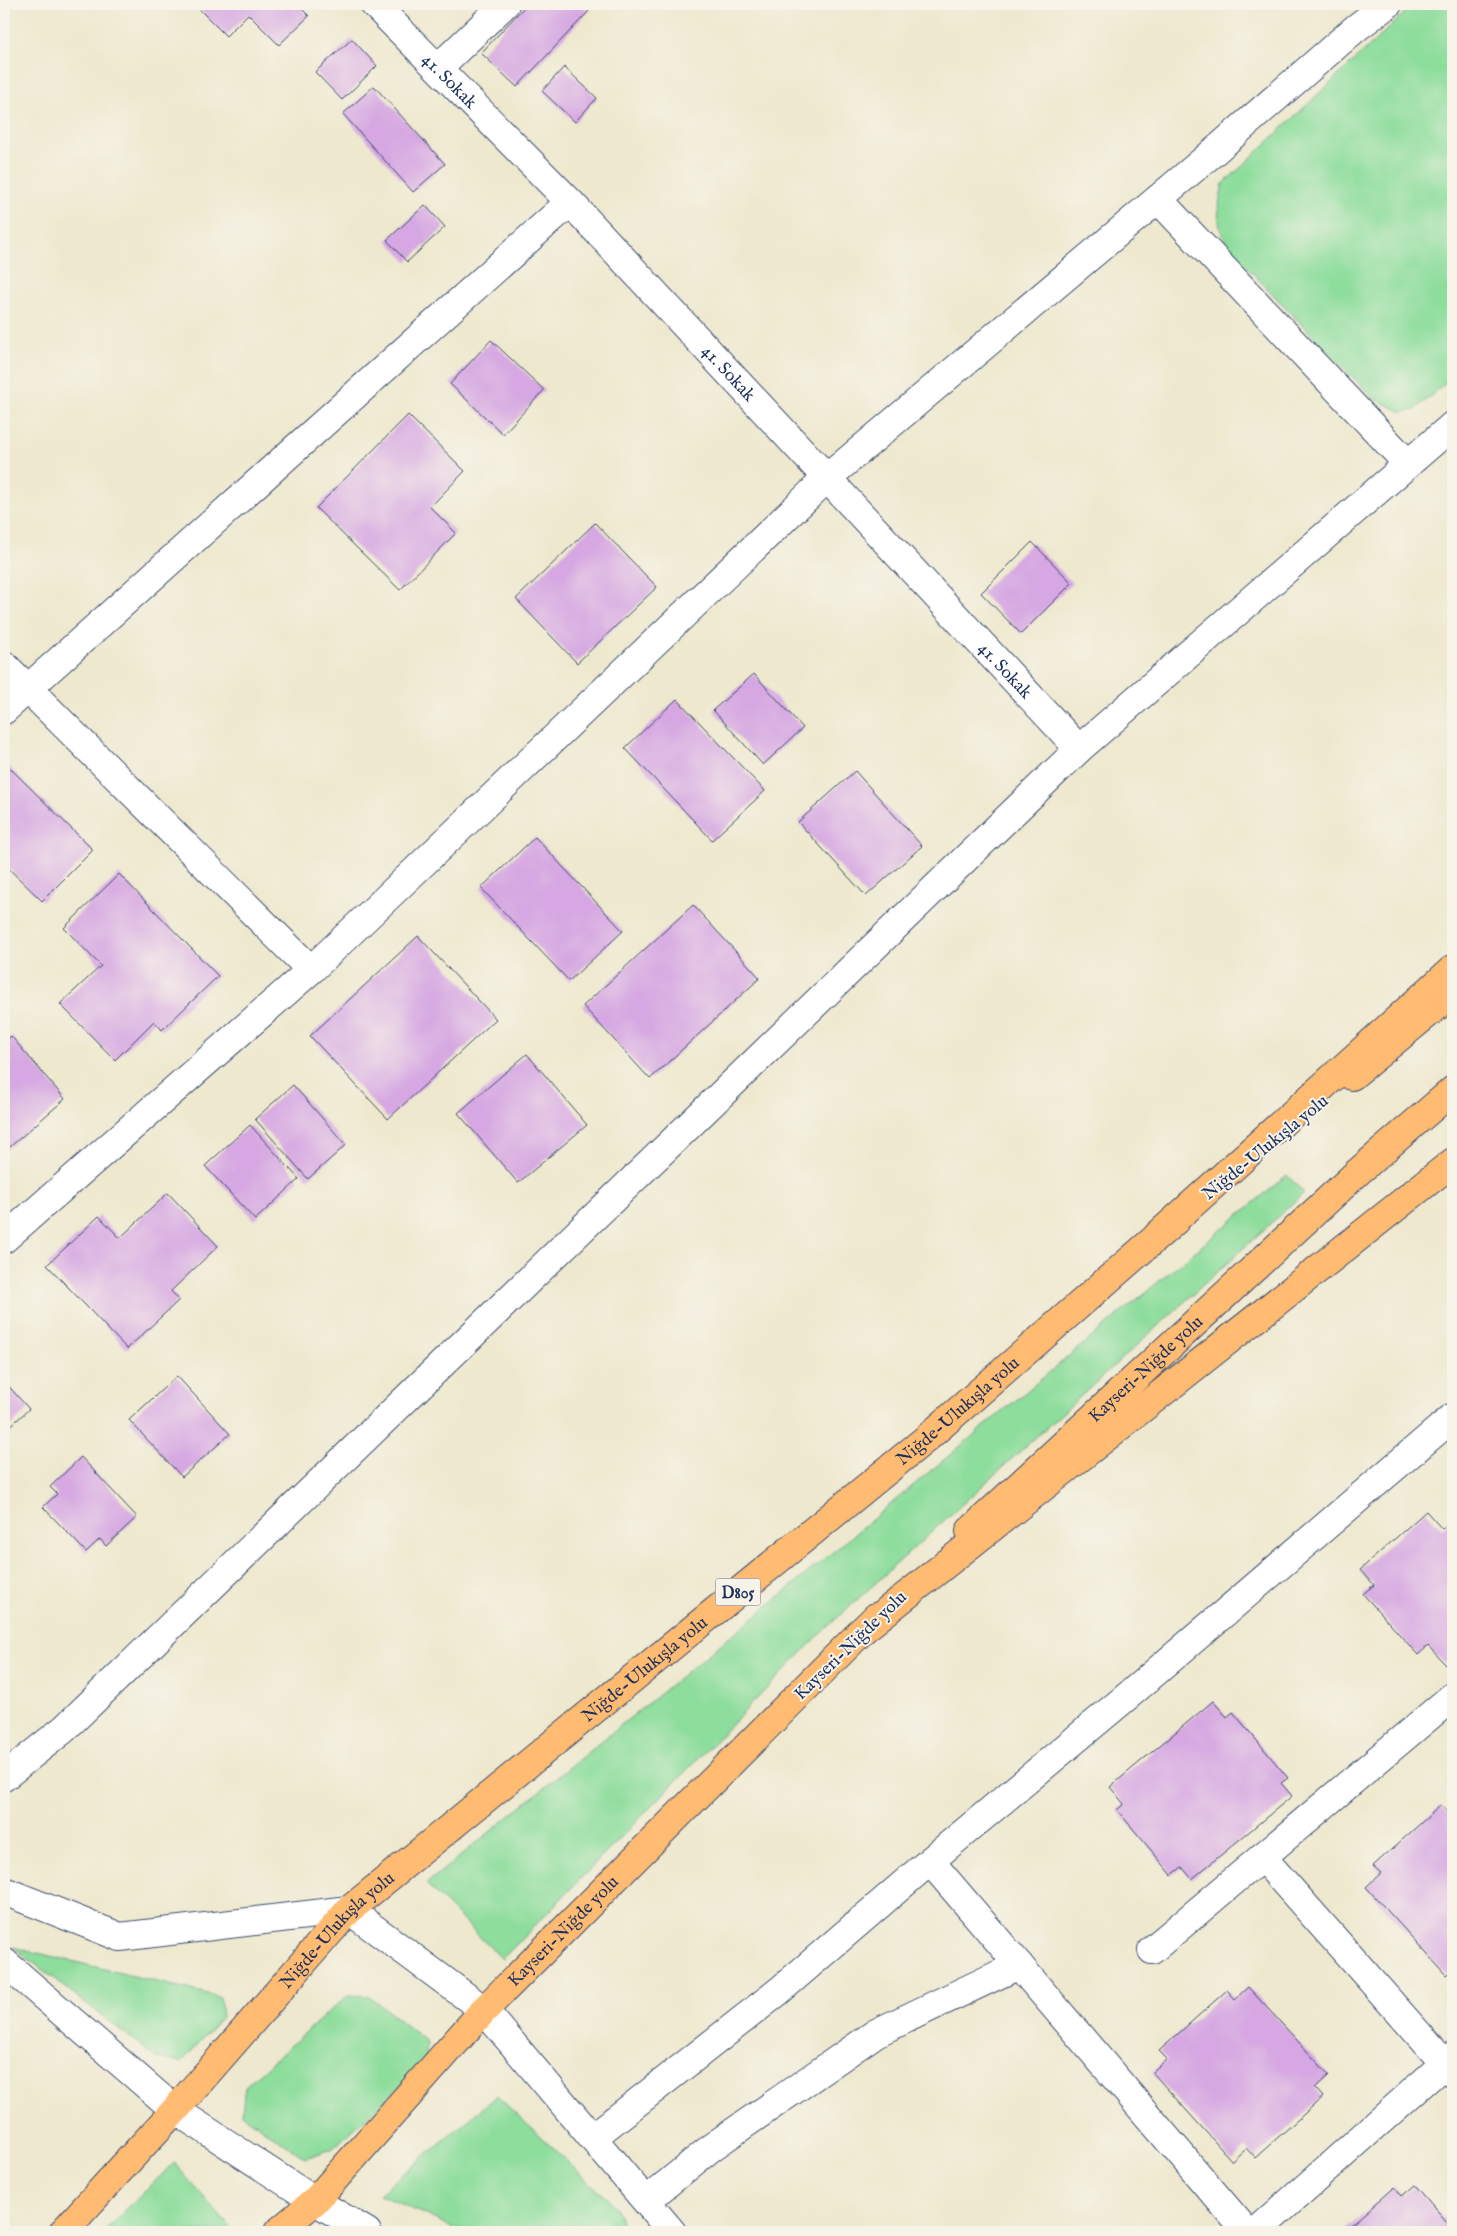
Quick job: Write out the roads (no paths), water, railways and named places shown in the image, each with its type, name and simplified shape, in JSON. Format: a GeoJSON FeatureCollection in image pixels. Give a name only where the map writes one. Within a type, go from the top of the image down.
{"type":"FeatureCollection","features":[{"type":"Feature","properties":{"kind":"highway"},"geometry":{"type":"LineString","coordinates":[[1158,1235],[1453,969]]}},
{"type":"Feature","properties":{"kind":"highway","name":"Niğde-Ulukışla yolu"},"geometry":{"type":"LineString","coordinates":[[63,2232],[175,2110],[349,1910],[926,1438],[1158,1235],[1453,993]]}},
{"type":"Feature","properties":{"kind":"highway","name":"Kayseri-Niğde yolu"},"geometry":{"type":"LineString","coordinates":[[278,2232],[315,2201],[484,2010],[859,1633],[1358,1172],[1453,1090]]}},
{"type":"Feature","properties":{"kind":"highway"},"geometry":{"type":"LineString","coordinates":[[859,1633],[1453,1162]]}},
{"type":"Feature","properties":{"kind":"street","name":"41. Sokak"},"geometry":{"type":"LineString","coordinates":[[374,4],[570,202],[1079,748]]}},
{"type":"Feature","properties":{"kind":"street"},"geometry":{"type":"LineString","coordinates":[[438,68],[505,4]]}},
{"type":"Feature","properties":{"kind":"street"},"geometry":{"type":"LineString","coordinates":[[4,1239],[311,970],[826,478],[1158,199],[1356,28],[1388,4]]}},
{"type":"Feature","properties":{"kind":"street"},"geometry":{"type":"LineString","coordinates":[[1158,199],[1408,464]]}},
{"type":"Feature","properties":{"kind":"street"},"geometry":{"type":"LineString","coordinates":[[4,710],[570,202]]}},
{"type":"Feature","properties":{"kind":"street"},"geometry":{"type":"LineString","coordinates":[[4,1778],[64,1729],[1079,748],[1453,425]]}},
{"type":"Feature","properties":{"kind":"street"},"geometry":{"type":"LineString","coordinates":[[4,665],[311,970]]}},
{"type":"Feature","properties":{"kind":"street"},"geometry":{"type":"LineString","coordinates":[[592,2138],[779,1991],[1453,1417]]}},
{"type":"Feature","properties":{"kind":"street"},"geometry":{"type":"LineString","coordinates":[[1152,1950],[1453,1696]]}},
{"type":"Feature","properties":{"kind":"street"},"geometry":{"type":"LineString","coordinates":[[1256,2232],[1450,2064],[1262,1857]]}},
{"type":"Feature","properties":{"kind":"street"},"geometry":{"type":"LineString","coordinates":[[930,1861],[1247,2232]]}},
{"type":"Feature","properties":{"kind":"street"},"geometry":{"type":"LineString","coordinates":[[4,1891],[120,1936],[349,1910],[484,2010],[672,2232]]}},
{"type":"Feature","properties":{"kind":"street"},"geometry":{"type":"LineString","coordinates":[[4,1962],[175,2110],[315,2201],[367,2232]]}},
{"type":"Feature","properties":{"kind":"street"},"geometry":{"type":"LineString","coordinates":[[646,2201],[712,2147],[876,2033],[1018,1965]]}}]}
